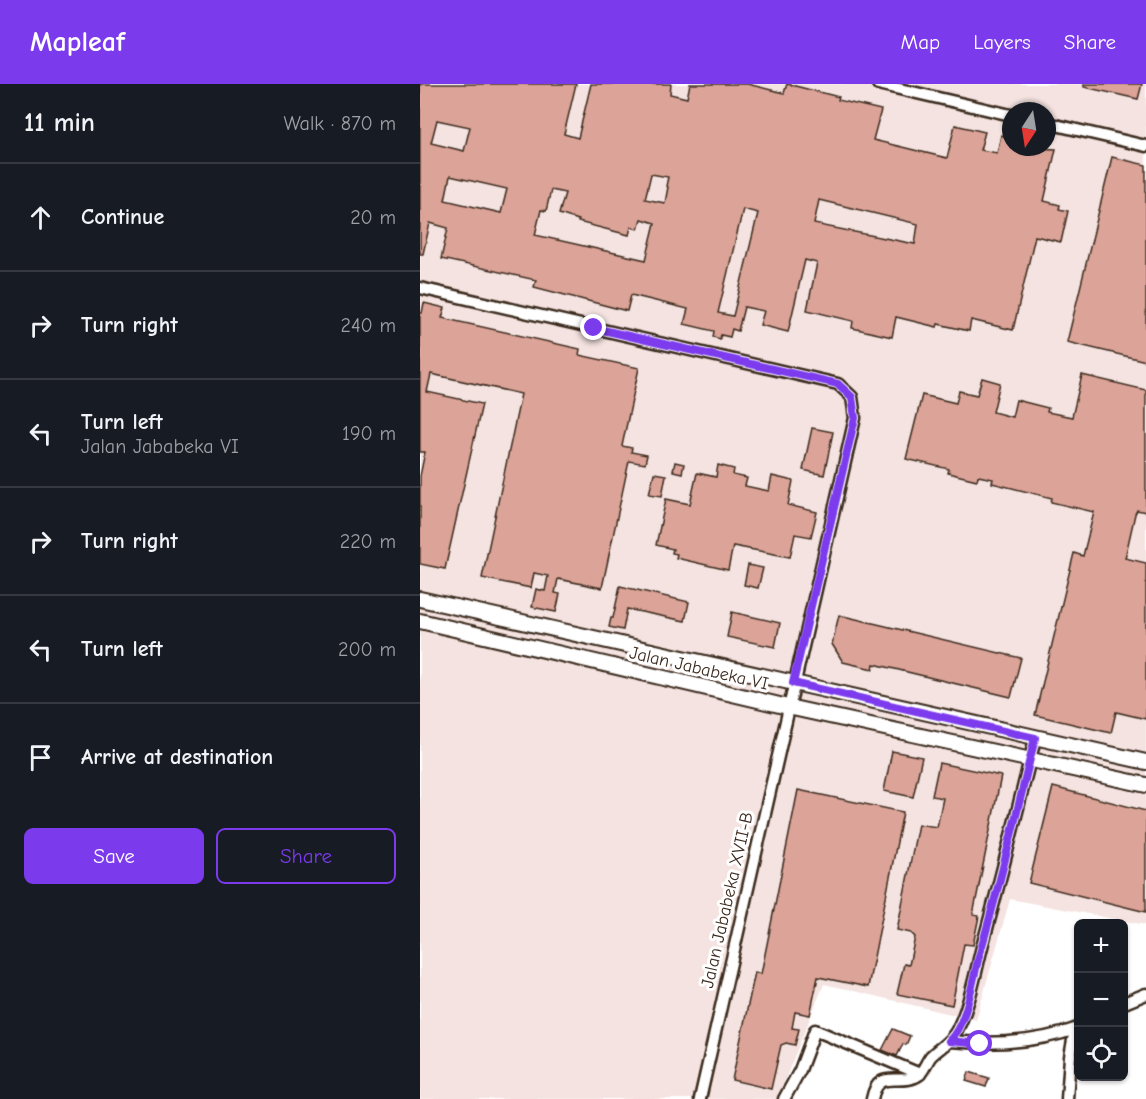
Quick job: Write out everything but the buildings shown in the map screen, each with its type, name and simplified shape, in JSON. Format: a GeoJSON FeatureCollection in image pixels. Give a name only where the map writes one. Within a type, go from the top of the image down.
{"type":"FeatureCollection","features":[{"type":"Feature","properties":{"kind":"street"},"geometry":{"type":"LineString","coordinates":[[878,84],[1002,113]]}},
{"type":"Feature","properties":{"kind":"street"},"geometry":{"type":"LineString","coordinates":[[1056,125],[1146,146]]}},
{"type":"Feature","properties":{"kind":"street","name":"Jalan Jababeka XVII-B"},"geometry":{"type":"LineString","coordinates":[[420,288],[827,381],[838,384],[852,397],[855,418],[700,1099]]}},
{"type":"Feature","properties":{"kind":"street","name":"Jalan Jababeka VI"},"geometry":{"type":"LineString","coordinates":[[420,599],[1146,762]]}},
{"type":"Feature","properties":{"kind":"street","name":"Jalan Jababeka VI"},"geometry":{"type":"LineString","coordinates":[[420,621],[788,707],[1146,784]]}},
{"type":"Feature","properties":{"kind":"street"},"geometry":{"type":"LineString","coordinates":[[872,1099],[877,1084],[885,1080],[909,1079],[920,1074],[933,1054],[949,1041],[957,1030],[965,1010],[1035,738]]}},
{"type":"Feature","properties":{"kind":"street"},"geometry":{"type":"LineString","coordinates":[[1128,1001],[1146,994]]}},
{"type":"Feature","properties":{"kind":"street"},"geometry":{"type":"LineString","coordinates":[[949,1041],[980,1044],[1008,1043],[1061,1034],[1074,1029]]}},
{"type":"Feature","properties":{"kind":"street"},"geometry":{"type":"LineString","coordinates":[[784,1099],[805,1060],[815,1030],[920,1074]]}},
{"type":"Feature","properties":{"kind":"street"},"geometry":{"type":"LineString","coordinates":[[1067,1099],[1070,1057],[1074,1040]]}},
{"type":"Feature","properties":{"kind":"shaded area"},"geometry":{"type":"Polygon","coordinates":[[[420,84],[1146,84],[1146,925],[1128,922],[1128,919],[1115,919],[1010,899],[976,1020],[824,984],[777,1099],[420,1099],[420,84]]]}},
{"type":"Feature","properties":{"kind":"route"},"geometry":{"type":"LineString","coordinates":[[594,328],[838,384],[852,397],[855,418],[793,683],[1035,738],[965,1010],[957,1030],[949,1041],[980,1044]]}}]}
